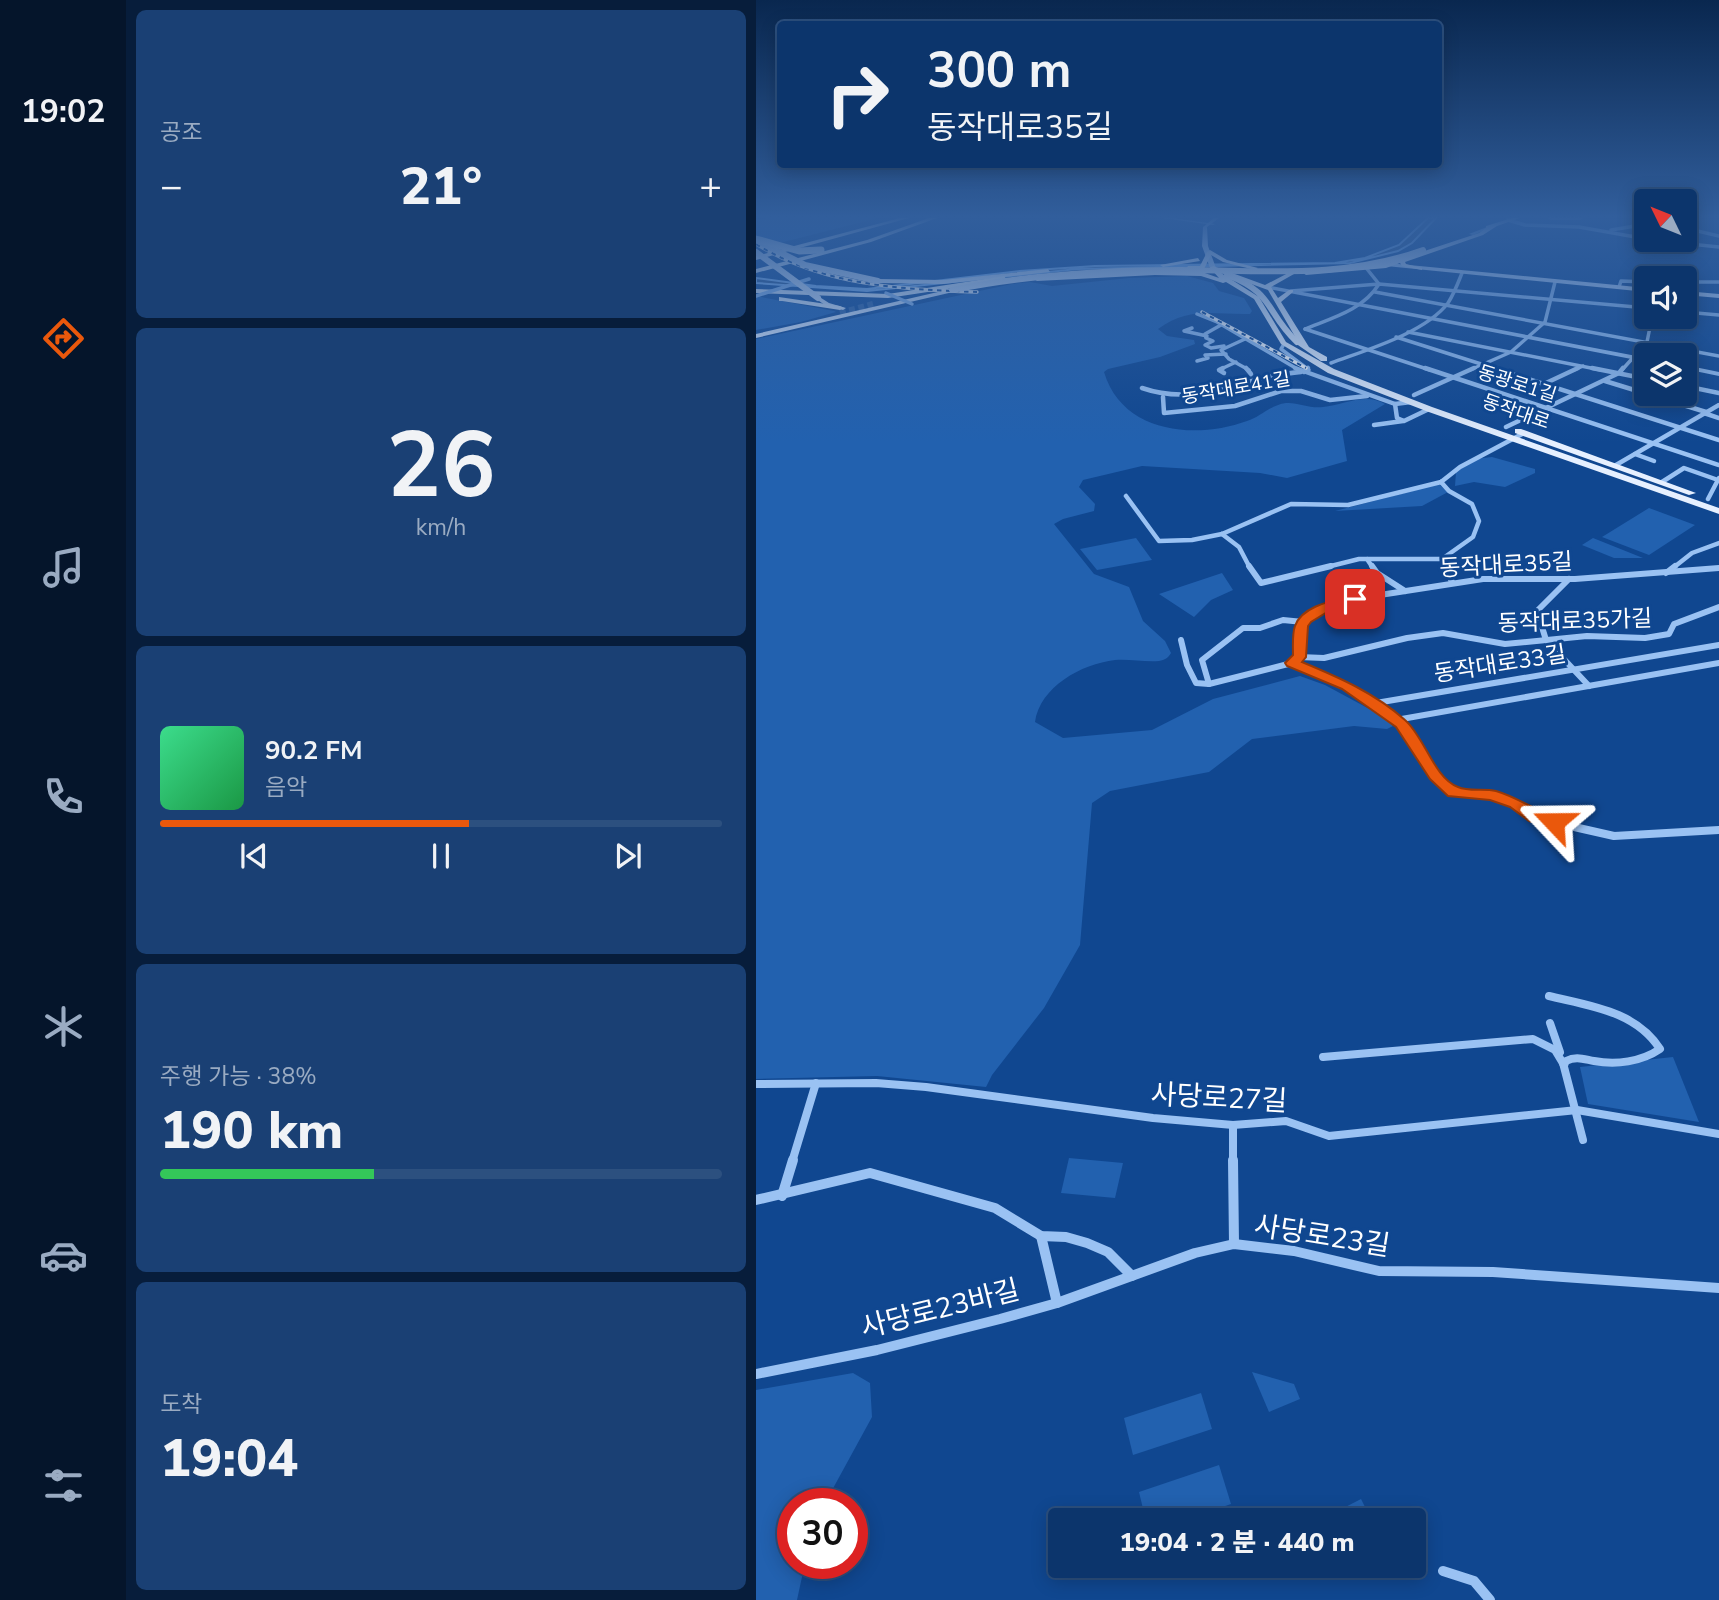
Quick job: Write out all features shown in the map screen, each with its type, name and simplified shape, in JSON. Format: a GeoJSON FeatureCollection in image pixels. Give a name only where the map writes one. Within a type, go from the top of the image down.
{"type":"FeatureCollection","features":[{"type":"Feature","properties":{"kind":"highway"},"geometry":{"type":"LineString","coordinates":[[756,294],[888,296],[909,293]]}},
{"type":"Feature","properties":{"kind":"highway"},"geometry":{"type":"LineString","coordinates":[[756,294],[840,311]]}},
{"type":"Feature","properties":{"kind":"main road","name":"동작대로"},"geometry":{"type":"LineString","coordinates":[[811,293],[840,311],[874,306],[921,293]]}},
{"type":"Feature","properties":{"kind":"main road"},"geometry":{"type":"LineString","coordinates":[[756,334],[939,293]]}},
{"type":"Feature","properties":{"kind":"main road","name":"동작대로"},"geometry":{"type":"LineString","coordinates":[[1248,293],[1257,298],[1284,344],[1294,346],[1331,371],[1524,433],[1719,503]]}},
{"type":"Feature","properties":{"kind":"main road","name":"동작대로"},"geometry":{"type":"LineString","coordinates":[[1261,293],[1294,346]]}},
{"type":"Feature","properties":{"kind":"main road","name":"동작대로"},"geometry":{"type":"LineString","coordinates":[[1271,293],[1306,347],[1331,363],[1413,399],[1429,409],[1719,511]]}},
{"type":"Feature","properties":{"kind":"main road"},"geometry":{"type":"LineString","coordinates":[[1278,301],[1289,293]]}},
{"type":"Feature","properties":{"kind":"main road"},"geometry":{"type":"LineString","coordinates":[[1697,294],[1719,296]]}},
{"type":"Feature","properties":{"kind":"main road"},"geometry":{"type":"LineString","coordinates":[[756,334],[840,311]]}},
{"type":"Feature","properties":{"kind":"main road"},"geometry":{"type":"LineString","coordinates":[[1294,346],[1306,347]]}},
{"type":"Feature","properties":{"kind":"street"},"geometry":{"type":"LineString","coordinates":[[886,293],[912,304]]}},
{"type":"Feature","properties":{"kind":"street"},"geometry":{"type":"LineString","coordinates":[[1300,293],[1634,357]]}},
{"type":"Feature","properties":{"kind":"street"},"geometry":{"type":"LineString","coordinates":[[1294,331],[1306,329],[1359,304],[1374,293]]}},
{"type":"Feature","properties":{"kind":"street"},"geometry":{"type":"LineString","coordinates":[[1378,293],[1545,321],[1719,356]]}},
{"type":"Feature","properties":{"kind":"street"},"geometry":{"type":"LineString","coordinates":[[1331,363],[1408,332],[1446,306],[1452,293]]}},
{"type":"Feature","properties":{"kind":"street"},"geometry":{"type":"LineString","coordinates":[[1471,293],[1634,307]]}},
{"type":"Feature","properties":{"kind":"street"},"geometry":{"type":"LineString","coordinates":[[1413,399],[1511,352],[1545,321],[1552,293]]}},
{"type":"Feature","properties":{"kind":"street"},"geometry":{"type":"LineString","coordinates":[[1697,313],[1719,315]]}},
{"type":"Feature","properties":{"kind":"street"},"geometry":{"type":"LineString","coordinates":[[1198,314],[1221,324],[1304,372]]}},
{"type":"Feature","properties":{"kind":"street"},"geometry":{"type":"LineString","coordinates":[[1207,336],[1205,334],[1221,324]]}},
{"type":"Feature","properties":{"kind":"street"},"geometry":{"type":"LineString","coordinates":[[1192,328],[1184,331],[1207,336],[1206,338],[1213,341],[1205,345],[1211,348],[1245,339]]}},
{"type":"Feature","properties":{"kind":"street","name":"동광로1길"},"geometry":{"type":"LineString","coordinates":[[1306,329],[1719,465]]}},
{"type":"Feature","properties":{"kind":"street"},"geometry":{"type":"LineString","coordinates":[[1647,342],[1650,329]]}},
{"type":"Feature","properties":{"kind":"street"},"geometry":{"type":"LineString","coordinates":[[1408,332],[1634,376]]}},
{"type":"Feature","properties":{"kind":"street"},"geometry":{"type":"LineString","coordinates":[[1396,337],[1719,440]]}},
{"type":"Feature","properties":{"kind":"street","name":"동작대로"},"geometry":{"type":"LineString","coordinates":[[1284,344],[1281,349],[1308,367],[1304,372],[1395,404],[1413,399]]}},
{"type":"Feature","properties":{"kind":"street"},"geometry":{"type":"LineString","coordinates":[[1225,346],[1221,350],[1251,371],[1251,374]]}},
{"type":"Feature","properties":{"kind":"street"},"geometry":{"type":"LineString","coordinates":[[1197,361],[1208,358],[1205,355],[1227,354]]}},
{"type":"Feature","properties":{"kind":"street"},"geometry":{"type":"LineString","coordinates":[[1506,427],[1605,381],[1619,373],[1634,357]]}},
{"type":"Feature","properties":{"kind":"street"},"geometry":{"type":"LineString","coordinates":[[1224,373],[1219,370],[1236,362]]}},
{"type":"Feature","properties":{"kind":"street"},"geometry":{"type":"LineString","coordinates":[[1545,383],[1583,366]]}},
{"type":"Feature","properties":{"kind":"street"},"geometry":{"type":"LineString","coordinates":[[1697,369],[1719,374]]}},
{"type":"Feature","properties":{"kind":"street"},"geometry":{"type":"LineString","coordinates":[[1142,388],[1163,397],[1217,393],[1259,377],[1304,372]]}},
{"type":"Feature","properties":{"kind":"street"},"geometry":{"type":"LineString","coordinates":[[1605,381],[1719,418]]}},
{"type":"Feature","properties":{"kind":"street"},"geometry":{"type":"LineString","coordinates":[[1697,388],[1719,393]]}},
{"type":"Feature","properties":{"kind":"street","name":"동작대로41길"},"geometry":{"type":"LineString","coordinates":[[1163,397],[1164,413],[1235,406],[1281,391],[1301,391],[1330,400],[1369,396]]}},
{"type":"Feature","properties":{"kind":"street"},"geometry":{"type":"LineString","coordinates":[[1395,404],[1397,418],[1404,421]]}},
{"type":"Feature","properties":{"kind":"street"},"geometry":{"type":"LineString","coordinates":[[1616,465],[1719,405]]}},
{"type":"Feature","properties":{"kind":"street"},"geometry":{"type":"LineString","coordinates":[[1374,425],[1404,421],[1429,409]]}},
{"type":"Feature","properties":{"kind":"street"},"geometry":{"type":"LineString","coordinates":[[1126,496],[1140,519],[1159,541],[1192,540],[1222,534],[1291,504],[1348,505],[1441,482],[1471,458],[1524,433]]}},
{"type":"Feature","properties":{"kind":"street"},"geometry":{"type":"LineString","coordinates":[[1635,454],[1654,461]]}},
{"type":"Feature","properties":{"kind":"street"},"geometry":{"type":"LineString","coordinates":[[1662,482],[1684,468],[1719,479],[1708,499]]}},
{"type":"Feature","properties":{"kind":"street"},"geometry":{"type":"LineString","coordinates":[[1222,534],[1239,547],[1255,578],[1262,583],[1329,565],[1367,559],[1442,558],[1473,537],[1479,522],[1472,504],[1449,491],[1441,482]]}},
{"type":"Feature","properties":{"kind":"street"},"geometry":{"type":"LineString","coordinates":[[1665,573],[1692,553],[1719,543]]}},
{"type":"Feature","properties":{"kind":"street"},"geometry":{"type":"LineString","coordinates":[[1442,558],[1452,582]]}},
{"type":"Feature","properties":{"kind":"street"},"geometry":{"type":"LineString","coordinates":[[1367,559],[1377,573],[1405,591]]}},
{"type":"Feature","properties":{"kind":"street","name":"동작대로35길"},"geometry":{"type":"LineString","coordinates":[[1303,622],[1330,605],[1452,582],[1499,578],[1569,579],[1719,568]]}},
{"type":"Feature","properties":{"kind":"street"},"geometry":{"type":"LineString","coordinates":[[1569,579],[1537,611],[1546,640],[1589,686]]}},
{"type":"Feature","properties":{"kind":"street","name":"동작대로35가길"},"geometry":{"type":"LineString","coordinates":[[1299,657],[1324,658],[1407,638],[1443,633],[1505,644],[1587,636],[1645,638],[1669,634],[1674,624],[1719,607]]}},
{"type":"Feature","properties":{"kind":"street"},"geometry":{"type":"LineString","coordinates":[[1181,640],[1187,665],[1196,683],[1209,684],[1292,663],[1299,657],[1303,622],[1283,620],[1260,628],[1243,628],[1233,634],[1202,660],[1209,684]]}},
{"type":"Feature","properties":{"kind":"street","name":"동작대로33길"},"geometry":{"type":"LineString","coordinates":[[1370,704],[1719,645]]}},
{"type":"Feature","properties":{"kind":"street"},"geometry":{"type":"LineString","coordinates":[[1292,663],[1347,686],[1396,720],[1413,739],[1436,776],[1454,792],[1492,795],[1515,803],[1535,818],[1614,836],[1715,830],[1719,838]]}},
{"type":"Feature","properties":{"kind":"street"},"geometry":{"type":"LineString","coordinates":[[1396,720],[1719,663]]}},
{"type":"Feature","properties":{"kind":"street"},"geometry":{"type":"LineString","coordinates":[[1549,996],[1626,1018],[1655,1038],[1660,1049],[1642,1059],[1600,1062],[1575,1057],[1564,1065]]}},
{"type":"Feature","properties":{"kind":"street"},"geometry":{"type":"LineString","coordinates":[[1550,1023],[1577,1110],[1583,1140]]}},
{"type":"Feature","properties":{"kind":"street"},"geometry":{"type":"LineString","coordinates":[[1323,1057],[1533,1039],[1555,1050],[1564,1065]]}},
{"type":"Feature","properties":{"kind":"street"},"geometry":{"type":"LineString","coordinates":[[782,1196],[816,1083]]}},
{"type":"Feature","properties":{"kind":"street","name":"사당로27길"},"geometry":{"type":"LineString","coordinates":[[756,1084],[926,1087],[1153,1118],[1233,1125],[1286,1121],[1329,1136],[1577,1110],[1719,1134]]}},
{"type":"Feature","properties":{"kind":"street"},"geometry":{"type":"LineString","coordinates":[[1233,1125],[1234,1244]]}},
{"type":"Feature","properties":{"kind":"street"},"geometry":{"type":"LineString","coordinates":[[756,1198],[782,1196],[870,1173],[995,1208],[1041,1236],[1066,1237],[1097,1247],[1122,1263],[1132,1276]]}},
{"type":"Feature","properties":{"kind":"street"},"geometry":{"type":"LineString","coordinates":[[1041,1236],[1057,1303]]}},
{"type":"Feature","properties":{"kind":"street","name":"사당로23길"},"geometry":{"type":"LineString","coordinates":[[1132,1276],[1195,1253],[1234,1244],[1294,1251],[1379,1271],[1493,1272],[1719,1288]]}},
{"type":"Feature","properties":{"kind":"street","name":"사당로23바길"},"geometry":{"type":"LineString","coordinates":[[756,1374],[877,1350],[1057,1303],[1132,1276]]}},
{"type":"Feature","properties":{"kind":"street"},"geometry":{"type":"LineString","coordinates":[[1443,1571],[1474,1581],[1490,1600]]}},
{"type":"Feature","properties":{"kind":"shaded area"},"geometry":{"type":"Polygon","coordinates":[[[972,293],[1225,293],[1244,298],[1252,311],[1250,314],[1202,313],[1181,317],[1158,329],[1167,336],[1194,340],[1195,344],[1160,357],[1104,372],[1113,392],[1127,408],[1143,419],[1163,426],[1205,430],[1247,421],[1286,403],[1318,407],[1370,399],[1385,404],[1342,430],[1347,461],[1287,478],[1260,473],[1142,466],[1083,480],[1079,487],[1095,504],[1094,511],[1054,524],[1094,574],[1129,587],[1143,621],[1165,641],[1171,653],[1161,661],[1115,660],[1076,672],[1064,679],[1045,698],[1038,709],[1035,722],[1063,738],[1152,730],[1213,699],[1300,676],[1325,685],[1386,718],[1393,726],[1387,729],[1354,726],[1252,739],[1209,772],[1110,791],[1092,803],[1080,945],[1044,1008],[992,1075],[986,1087],[877,1076],[756,1079],[756,339],[972,293]]]}},
{"type":"Feature","properties":{"kind":"shaded area"},"geometry":{"type":"Polygon","coordinates":[[[756,296],[834,311],[836,312],[756,330],[756,296]]]}},
{"type":"Feature","properties":{"kind":"shaded area"},"geometry":{"type":"Polygon","coordinates":[[[1492,457],[1535,469],[1535,473],[1505,487],[1474,482],[1455,486],[1456,472],[1475,459],[1492,457]]]}},
{"type":"Feature","properties":{"kind":"shaded area"},"geometry":{"type":"Polygon","coordinates":[[[1439,484],[1448,492],[1422,506],[1335,511],[1439,484]]]}},
{"type":"Feature","properties":{"kind":"shaded area"},"geometry":{"type":"Polygon","coordinates":[[[1649,508],[1695,525],[1649,555],[1602,537],[1649,508]]]}},
{"type":"Feature","properties":{"kind":"shaded area"},"geometry":{"type":"Polygon","coordinates":[[[1136,538],[1152,560],[1097,570],[1080,549],[1136,538]]]}},
{"type":"Feature","properties":{"kind":"shaded area"},"geometry":{"type":"Polygon","coordinates":[[[1593,538],[1643,558],[1614,558],[1582,545],[1593,538]]]}},
{"type":"Feature","properties":{"kind":"shaded area"},"geometry":{"type":"Polygon","coordinates":[[[1222,573],[1233,590],[1211,600],[1194,617],[1159,594],[1222,573]]]}},
{"type":"Feature","properties":{"kind":"shaded area"},"geometry":{"type":"Polygon","coordinates":[[[1673,1057],[1699,1122],[1588,1104],[1580,1067],[1673,1057]]]}},
{"type":"Feature","properties":{"kind":"shaded area"},"geometry":{"type":"Polygon","coordinates":[[[1069,1158],[1123,1163],[1115,1198],[1061,1193],[1069,1158]]]}},
{"type":"Feature","properties":{"kind":"shaded area"},"geometry":{"type":"Polygon","coordinates":[[[1252,1372],[1294,1384],[1300,1399],[1269,1412],[1252,1372]]]}},
{"type":"Feature","properties":{"kind":"shaded area"},"geometry":{"type":"Polygon","coordinates":[[[853,1373],[870,1383],[872,1417],[833,1488],[777,1488],[777,1579],[802,1579],[797,1600],[756,1600],[756,1390],[853,1373]]]}},
{"type":"Feature","properties":{"kind":"shaded area"},"geometry":{"type":"Polygon","coordinates":[[[1201,1393],[1212,1429],[1133,1455],[1124,1418],[1201,1393]]]}},
{"type":"Feature","properties":{"kind":"shaded area"},"geometry":{"type":"Polygon","coordinates":[[[1219,1465],[1231,1504],[1219,1508],[1143,1508],[1139,1492],[1219,1465]]]}},
{"type":"Feature","properties":{"kind":"shaded area"},"geometry":{"type":"Polygon","coordinates":[[[1361,1499],[1366,1508],[1343,1508],[1361,1499]]]}},
{"type":"Feature","properties":{"kind":"tunnel"},"geometry":{"type":"LineString","coordinates":[[840,313],[873,304]]}},
{"type":"Feature","properties":{"kind":"railway"},"geometry":{"type":"LineString","coordinates":[[1202,312],[1306,368]]}},
{"type":"Feature","properties":{"kind":"route"},"geometry":{"type":"LineString","coordinates":[[1355,599],[1330,605],[1306,619],[1301,626],[1299,657],[1292,663],[1347,686],[1401,724],[1436,776],[1454,792],[1492,795],[1515,803],[1535,818],[1554,822]]}}]}
